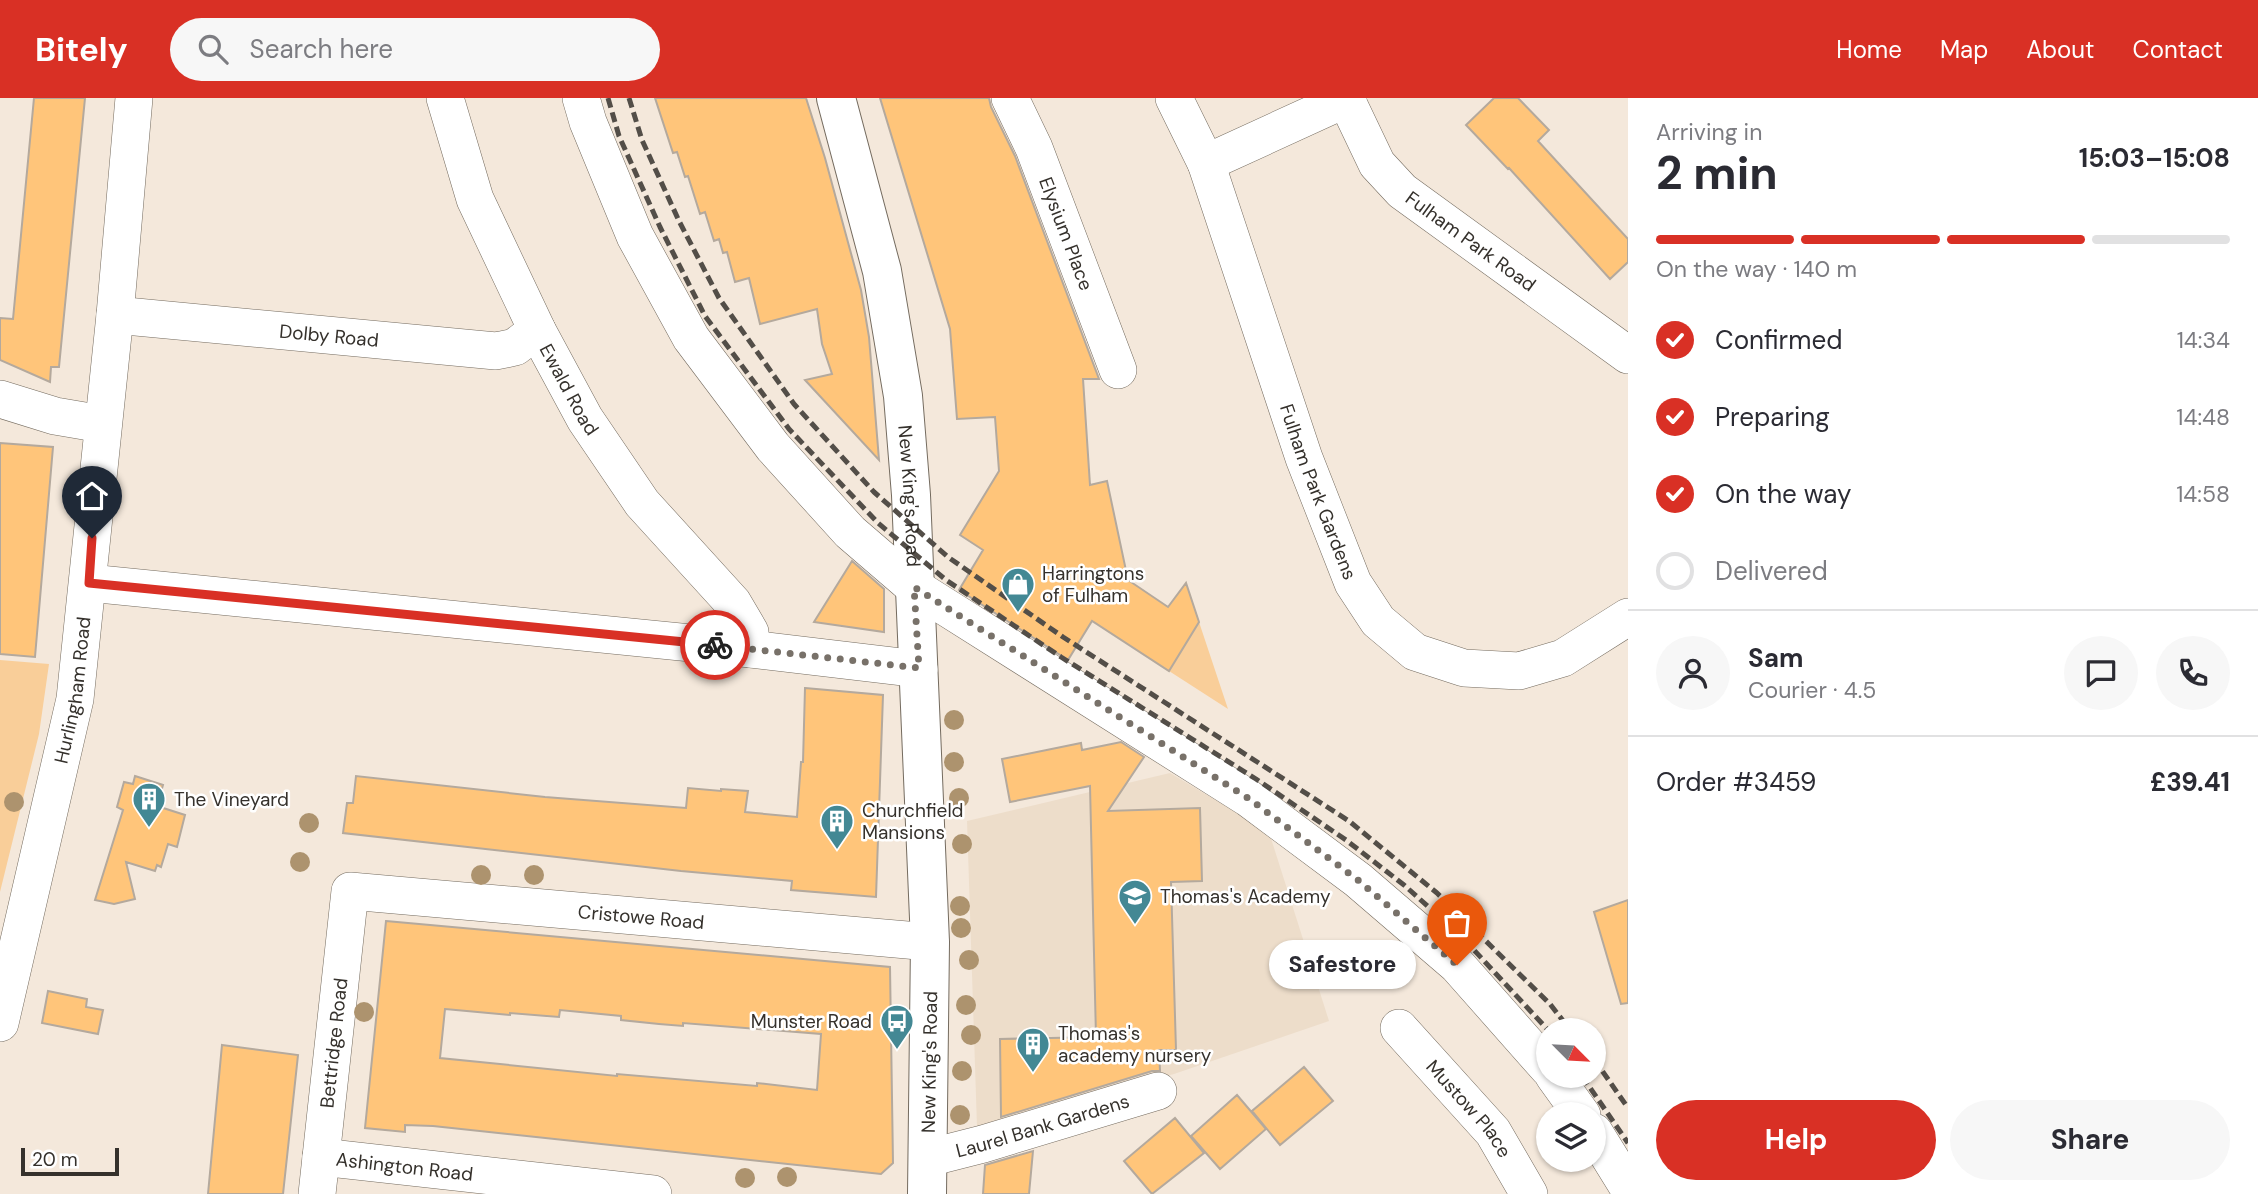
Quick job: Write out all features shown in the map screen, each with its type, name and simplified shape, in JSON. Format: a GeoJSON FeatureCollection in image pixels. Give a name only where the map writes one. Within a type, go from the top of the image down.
{"type":"FeatureCollection","features":[{"type":"Feature","properties":{"kind":"main road","name":"New King's Road"},"geometry":{"type":"LineString","coordinates":[[836,98],[882,271],[903,396],[911,495],[930,942],[927,1176]]}},
{"type":"Feature","properties":{"kind":"street","name":"Hurlingham Road"},"geometry":{"type":"LineString","coordinates":[[0,1023],[72,711],[89,583],[134,98]]}},
{"type":"Feature","properties":{"kind":"street","name":"Ewald Road"},"geometry":{"type":"LineString","coordinates":[[445,98],[475,200],[537,330],[585,419],[642,503],[733,603],[750,632],[751,649]]}},
{"type":"Feature","properties":{"kind":"street"},"geometry":{"type":"LineString","coordinates":[[581,98],[588,122],[635,236],[691,338],[773,447],[850,532],[914,587],[1248,798],[1358,880],[1457,965],[1536,1054]]}},
{"type":"Feature","properties":{"kind":"street","name":"Elysium Place"},"geometry":{"type":"LineString","coordinates":[[1010,98],[1034,148],[1118,370]]}},
{"type":"Feature","properties":{"kind":"street","name":"Fulham Park Gardens"},"geometry":{"type":"LineString","coordinates":[[1174,98],[1206,163],[1304,458],[1353,583],[1378,621],[1415,652],[1464,668],[1519,671],[1563,658],[1628,617]]}},
{"type":"Feature","properties":{"kind":"street"},"geometry":{"type":"LineString","coordinates":[[1206,163],[1347,98]]}},
{"type":"Feature","properties":{"kind":"street","name":"Fulham Park Road"},"geometry":{"type":"LineString","coordinates":[[1347,98],[1377,164],[1402,191],[1628,355]]}},
{"type":"Feature","properties":{"kind":"street","name":"Dolby Road"},"geometry":{"type":"LineString","coordinates":[[115,315],[496,351],[515,346],[537,330]]}},
{"type":"Feature","properties":{"kind":"street"},"geometry":{"type":"LineString","coordinates":[[0,399],[55,416],[102,424]]}},
{"type":"Feature","properties":{"kind":"street"},"geometry":{"type":"LineString","coordinates":[[89,583],[919,668]]}},
{"type":"Feature","properties":{"kind":"street","name":"Cristowe Road"},"geometry":{"type":"LineString","coordinates":[[350,891],[930,942]]}},
{"type":"Feature","properties":{"kind":"street","name":"Bettridge Road"},"geometry":{"type":"LineString","coordinates":[[317,1194],[350,891]]}},
{"type":"Feature","properties":{"kind":"street","name":"Mustow Place"},"geometry":{"type":"LineString","coordinates":[[1399,1028],[1493,1132],[1529,1194]]}},
{"type":"Feature","properties":{"kind":"street","name":"Laurel Bank Gardens"},"geometry":{"type":"LineString","coordinates":[[927,1176],[995,1141],[1158,1091]]}},
{"type":"Feature","properties":{"kind":"street"},"geometry":{"type":"LineString","coordinates":[[1606,1151],[1628,1187]]}},
{"type":"Feature","properties":{"kind":"street","name":"Ashington Road"},"geometry":{"type":"LineString","coordinates":[[321,1157],[653,1194]]}},
{"type":"Feature","properties":{"kind":"shaded area"},"geometry":{"type":"Polygon","coordinates":[[[1199,622],[1228,709],[1169,671],[1199,622]]]}},
{"type":"Feature","properties":{"kind":"shaded area"},"geometry":{"type":"Polygon","coordinates":[[[0,660],[49,664],[39,734],[0,892],[0,660]]]}},
{"type":"Feature","properties":{"kind":"shaded area","name":"Thomas's Academy"},"geometry":{"type":"Polygon","coordinates":[[[1170,773],[1269,832],[1329,1021],[1174,1074],[977,1127],[967,821],[1170,773]]]}},
{"type":"Feature","properties":{"kind":"building"},"geometry":{"type":"Polygon","coordinates":[[[34,98],[85,98],[59,367],[51,367],[50,382],[0,360],[0,318],[13,319],[34,98]]]}},
{"type":"Feature","properties":{"kind":"building"},"geometry":{"type":"Polygon","coordinates":[[[655,98],[806,98],[861,290],[869,337],[879,460],[805,380],[832,374],[822,344],[817,309],[760,324],[749,278],[735,282],[727,252],[723,253],[719,239],[714,241],[705,212],[700,214],[688,176],[685,177],[677,152],[673,153],[655,98]]]}},
{"type":"Feature","properties":{"kind":"building"},"geometry":{"type":"Polygon","coordinates":[[[880,98],[989,98],[1015,156],[1099,379],[1083,379],[1090,485],[1107,481],[1128,580],[1168,607],[1186,583],[1199,622],[1169,671],[1092,621],[1068,660],[959,590],[983,550],[960,535],[999,471],[995,417],[957,419],[950,329],[880,98]]]}},
{"type":"Feature","properties":{"kind":"building"},"geometry":{"type":"Polygon","coordinates":[[[1494,98],[1518,98],[1549,130],[1538,141],[1628,239],[1628,262],[1610,279],[1466,125],[1494,98]]]}},
{"type":"Feature","properties":{"kind":"building"},"geometry":{"type":"Polygon","coordinates":[[[0,443],[53,447],[35,657],[0,654],[0,443]]]}},
{"type":"Feature","properties":{"kind":"building"},"geometry":{"type":"Polygon","coordinates":[[[852,561],[884,589],[884,632],[814,622],[852,561]]]}},
{"type":"Feature","properties":{"kind":"building"},"geometry":{"type":"Polygon","coordinates":[[[805,688],[883,695],[876,897],[791,890],[792,881],[343,833],[347,803],[353,803],[356,776],[545,797],[686,808],[688,788],[748,791],[745,812],[797,817],[803,762],[805,688]]]}},
{"type":"Feature","properties":{"kind":"building"},"geometry":{"type":"Polygon","coordinates":[[[1121,742],[1144,757],[1108,811],[1200,808],[1202,881],[1171,882],[1176,1050],[1159,1050],[1160,1071],[1152,1071],[1001,1117],[1000,1039],[1096,1037],[1090,786],[1010,802],[1002,759],[1081,743],[1082,750],[1121,742]]]}},
{"type":"Feature","properties":{"kind":"building","name":"The Vineyard"},"geometry":{"type":"Polygon","coordinates":[[[135,776],[163,785],[157,806],[185,815],[177,847],[168,844],[161,867],[157,865],[155,871],[126,862],[135,899],[114,904],[95,900],[123,810],[117,807],[124,782],[133,784],[135,776]]]}},
{"type":"Feature","properties":{"kind":"building"},"geometry":{"type":"Polygon","coordinates":[[[1628,900],[1628,1003],[1621,1004],[1594,912],[1628,900]]]}},
{"type":"Feature","properties":{"kind":"building"},"geometry":{"type":"Polygon","coordinates":[[[386,921],[890,967],[893,1163],[881,1174],[433,1126],[405,1125],[405,1132],[365,1128],[386,921]],[[445,1009],[440,1058],[617,1076],[757,1086],[757,1083],[817,1090],[821,1034],[683,1023],[683,1026],[659,1024],[621,1020],[621,1016],[560,1010],[559,1017],[445,1009]]]}},
{"type":"Feature","properties":{"kind":"building"},"geometry":{"type":"Polygon","coordinates":[[[48,991],[87,999],[86,1007],[103,1010],[98,1034],[42,1023],[48,991]]]}},
{"type":"Feature","properties":{"kind":"building"},"geometry":{"type":"Polygon","coordinates":[[[222,1045],[298,1055],[283,1194],[208,1194],[222,1045]]]}},
{"type":"Feature","properties":{"kind":"building"},"geometry":{"type":"Polygon","coordinates":[[[1304,1067],[1333,1101],[1280,1145],[1252,1111],[1304,1067]]]}},
{"type":"Feature","properties":{"kind":"building"},"geometry":{"type":"Polygon","coordinates":[[[1237,1095],[1266,1129],[1220,1169],[1191,1136],[1237,1095]]]}},
{"type":"Feature","properties":{"kind":"building"},"geometry":{"type":"Polygon","coordinates":[[[1175,1118],[1204,1153],[1152,1194],[1124,1161],[1175,1118]]]}},
{"type":"Feature","properties":{"kind":"building"},"geometry":{"type":"Polygon","coordinates":[[[1033,1151],[1029,1194],[983,1194],[985,1165],[1033,1151]]]}},
{"type":"Feature","properties":{"kind":"railway"},"geometry":{"type":"LineString","coordinates":[[608,98],[619,136],[660,227],[705,316],[789,429],[878,523],[946,580],[1346,840],[1404,885],[1461,936],[1537,1018]]}},
{"type":"Feature","properties":{"kind":"railway"},"geometry":{"type":"LineString","coordinates":[[629,98],[642,140],[679,221],[719,298],[794,404],[874,492],[948,557],[1063,637],[1349,821],[1437,893],[1550,1004],[1561,1018]]}},
{"type":"Feature","properties":{"kind":"railway"},"geometry":{"type":"LineString","coordinates":[[1606,1076],[1628,1108]]}},
{"type":"Feature","properties":{"kind":"railway"},"geometry":{"type":"LineString","coordinates":[[1590,1088],[1628,1143]]}},
{"type":"Feature","properties":{"kind":"way so far"},"geometry":{"type":"LineString","coordinates":[[715,645],[919,668],[914,587],[1248,798],[1358,880],[1457,965]]}},
{"type":"Feature","properties":{"kind":"place","name":"Harringtons of Fulham"},"geometry":{"type":"Point","coordinates":[1018,614]}},
{"type":"Feature","properties":{"kind":"place","name":"The Vineyard"},"geometry":{"type":"Point","coordinates":[149,829]}},
{"type":"Feature","properties":{"kind":"place","name":"Churchfield Mansions"},"geometry":{"type":"Point","coordinates":[837,851]}},
{"type":"Feature","properties":{"kind":"place","name":"Thomas's Academy"},"geometry":{"type":"Point","coordinates":[1135,926]}},
{"type":"Feature","properties":{"kind":"place","name":"Safestore"},"geometry":{"type":"Point","coordinates":[1457,965]}},
{"type":"Feature","properties":{"kind":"place","name":"Munster Road"},"geometry":{"type":"Point","coordinates":[897,1051]}},
{"type":"Feature","properties":{"kind":"place","name":"Thomas's academy nursery"},"geometry":{"type":"Point","coordinates":[1033,1074]}},
{"type":"Feature","properties":{"kind":"route"},"geometry":{"type":"LineString","coordinates":[[92,538],[89,583],[715,645]]}}]}
